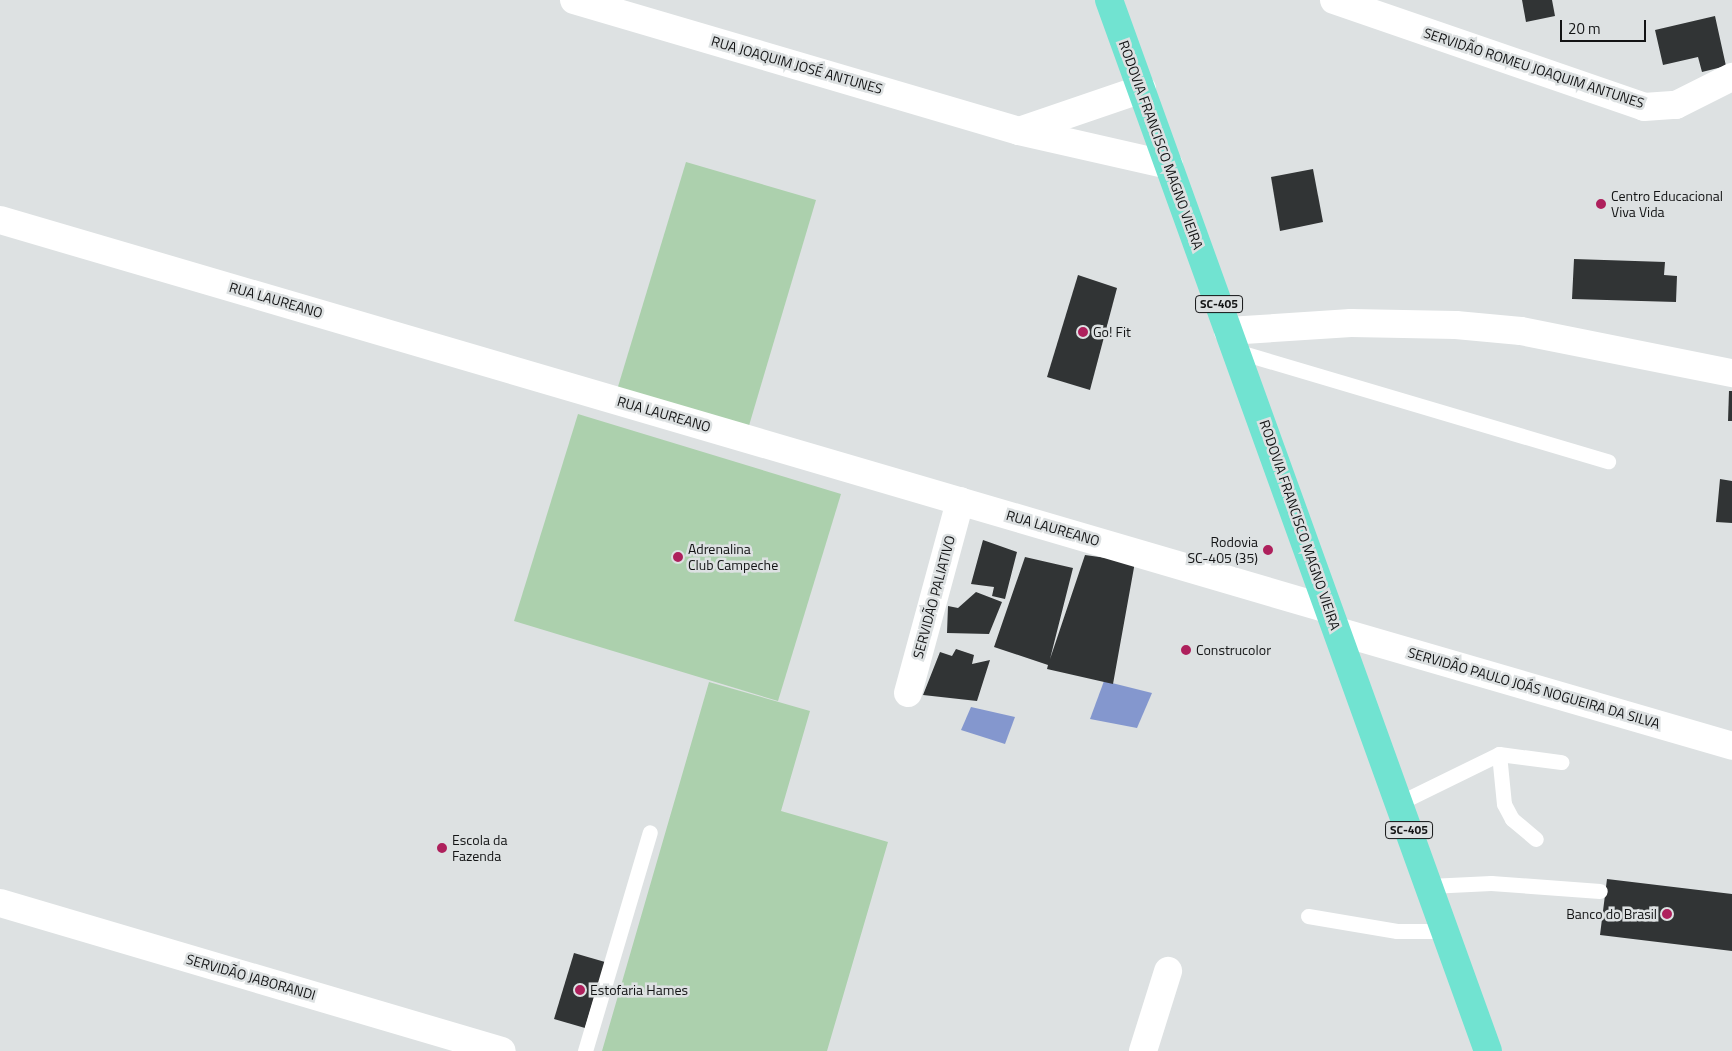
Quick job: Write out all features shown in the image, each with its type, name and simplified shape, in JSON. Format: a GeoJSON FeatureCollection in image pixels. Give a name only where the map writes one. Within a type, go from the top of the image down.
{"type":"FeatureCollection","features":[{"type":"Feature","properties":{"kind":"main road","name":"RODOVIA FRANCISCO MAGNO VIEIRA"},"geometry":{"type":"LineString","coordinates":[[1109,0],[1488,1051]]}},
{"type":"Feature","properties":{"kind":"street","name":"RUA JOAQUIM JOSÉ ANTUNES"},"geometry":{"type":"LineString","coordinates":[[574,0],[1019,131],[1169,165]]}},
{"type":"Feature","properties":{"kind":"street","name":"SERVIDÃO ROMEU JOAQUIM ANTUNES"},"geometry":{"type":"LineString","coordinates":[[1334,0],[1644,107],[1676,105],[1732,77]]}},
{"type":"Feature","properties":{"kind":"street"},"geometry":{"type":"LineString","coordinates":[[1019,131],[1142,89]]}},
{"type":"Feature","properties":{"kind":"street","name":"RUA LAUREANO"},"geometry":{"type":"LineString","coordinates":[[0,220],[960,501],[1332,620]]}},
{"type":"Feature","properties":{"kind":"street"},"geometry":{"type":"LineString","coordinates":[[1233,341],[1359,323],[1456,324],[1521,331],[1732,373]]}},
{"type":"Feature","properties":{"kind":"street","name":"SERVIDÃO PALIATIVO"},"geometry":{"type":"LineString","coordinates":[[908,693],[960,501]]}},
{"type":"Feature","properties":{"kind":"street","name":"SERVIDÃO PAULO JOÁS NOGUEIRA DA SILVA"},"geometry":{"type":"LineString","coordinates":[[1332,620],[1732,746]]}},
{"type":"Feature","properties":{"kind":"street","name":"SERVIDÃO JABORANDI"},"geometry":{"type":"LineString","coordinates":[[0,903],[502,1051]]}},
{"type":"Feature","properties":{"kind":"street"},"geometry":{"type":"LineString","coordinates":[[1144,1051],[1168,971]]}},
{"type":"Feature","properties":{"kind":"lane"},"geometry":{"type":"LineString","coordinates":[[1233,341],[1608,461]]}},
{"type":"Feature","properties":{"kind":"lane"},"geometry":{"type":"LineString","coordinates":[[1399,803],[1498,754],[1518,753],[1561,762]]}},
{"type":"Feature","properties":{"kind":"lane"},"geometry":{"type":"LineString","coordinates":[[1498,754],[1504,804],[1512,819],[1536,839]]}},
{"type":"Feature","properties":{"kind":"lane"},"geometry":{"type":"LineString","coordinates":[[585,1051],[650,832]]}},
{"type":"Feature","properties":{"kind":"lane"},"geometry":{"type":"LineString","coordinates":[[1429,886],[1492,883],[1600,890]]}},
{"type":"Feature","properties":{"kind":"lane"},"geometry":{"type":"LineString","coordinates":[[1308,916],[1397,931],[1445,931]]}},
{"type":"Feature","properties":{"kind":"green space"},"geometry":{"type":"Polygon","coordinates":[[[686,162],[816,200],[748,429],[617,390],[686,162]]]}},
{"type":"Feature","properties":{"kind":"green space","name":"Adrenalina Club Campeche"},"geometry":{"type":"Polygon","coordinates":[[[578,414],[841,494],[778,701],[514,621],[578,414]]]}},
{"type":"Feature","properties":{"kind":"green space"},"geometry":{"type":"Polygon","coordinates":[[[709,682],[810,711],[781,811],[888,842],[827,1051],[602,1051],[709,682]]]}},
{"type":"Feature","properties":{"kind":"water"},"geometry":{"type":"Polygon","coordinates":[[[1104,681],[1152,693],[1137,728],[1090,719],[1104,681]]]}},
{"type":"Feature","properties":{"kind":"water"},"geometry":{"type":"Polygon","coordinates":[[[971,707],[1015,717],[1005,744],[961,730],[971,707]]]}},
{"type":"Feature","properties":{"kind":"building"},"geometry":{"type":"Polygon","coordinates":[[[1522,0],[1552,0],[1555,16],[1526,22],[1522,0]]]}},
{"type":"Feature","properties":{"kind":"building"},"geometry":{"type":"Polygon","coordinates":[[[1715,16],[1726,66],[1702,72],[1698,57],[1663,65],[1655,30],[1715,16]]]}},
{"type":"Feature","properties":{"kind":"building"},"geometry":{"type":"Polygon","coordinates":[[[1313,169],[1323,222],[1280,231],[1271,177],[1313,169]]]}},
{"type":"Feature","properties":{"kind":"building"},"geometry":{"type":"Polygon","coordinates":[[[1574,259],[1665,262],[1664,275],[1677,276],[1676,302],[1572,299],[1574,259]]]}},
{"type":"Feature","properties":{"kind":"building","name":"Go! Fit"},"geometry":{"type":"Polygon","coordinates":[[[1078,275],[1117,288],[1090,390],[1047,377],[1078,275]]]}},
{"type":"Feature","properties":{"kind":"building"},"geometry":{"type":"Polygon","coordinates":[[[1729,391],[1732,391],[1732,421],[1728,421],[1729,391]]]}},
{"type":"Feature","properties":{"kind":"building"},"geometry":{"type":"Polygon","coordinates":[[[1720,479],[1732,481],[1732,523],[1716,522],[1720,479]]]}},
{"type":"Feature","properties":{"kind":"building"},"geometry":{"type":"Polygon","coordinates":[[[983,540],[1017,552],[1005,599],[992,596],[994,587],[971,584],[983,540]]]}},
{"type":"Feature","properties":{"kind":"building"},"geometry":{"type":"Polygon","coordinates":[[[1085,555],[1135,562],[1113,684],[1047,669],[1048,665],[994,647],[1025,557],[1073,568],[1050,659],[1085,555]]]}},
{"type":"Feature","properties":{"kind":"building"},"geometry":{"type":"Polygon","coordinates":[[[976,592],[1002,602],[989,634],[947,633],[948,606],[958,608],[976,592]]]}},
{"type":"Feature","properties":{"kind":"building"},"geometry":{"type":"Polygon","coordinates":[[[956,649],[974,655],[972,664],[990,660],[977,701],[923,695],[940,652],[952,656],[956,649]]]}},
{"type":"Feature","properties":{"kind":"building","name":"Banco do Brasil"},"geometry":{"type":"Polygon","coordinates":[[[1607,879],[1732,894],[1732,951],[1600,935],[1607,879]]]}},
{"type":"Feature","properties":{"kind":"building","name":"Estofaria Hames"},"geometry":{"type":"Polygon","coordinates":[[[574,953],[605,962],[585,1028],[554,1019],[574,953]]]}},
{"type":"Feature","properties":{"kind":"place","name":"Centro Educacional Viva Vida"},"geometry":{"type":"Point","coordinates":[1601,204]}},
{"type":"Feature","properties":{"kind":"place","name":"Go! Fit"},"geometry":{"type":"Point","coordinates":[1083,332]}},
{"type":"Feature","properties":{"kind":"place","name":"Rodovia SC-405 (35)"},"geometry":{"type":"Point","coordinates":[1268,550]}},
{"type":"Feature","properties":{"kind":"place","name":"Adrenalina Club Campeche"},"geometry":{"type":"Point","coordinates":[678,557]}},
{"type":"Feature","properties":{"kind":"place","name":"Construcolor"},"geometry":{"type":"Point","coordinates":[1186,650]}},
{"type":"Feature","properties":{"kind":"place","name":"Escola da Fazenda"},"geometry":{"type":"Point","coordinates":[442,848]}},
{"type":"Feature","properties":{"kind":"place","name":"Banco do Brasil"},"geometry":{"type":"Point","coordinates":[1667,914]}},
{"type":"Feature","properties":{"kind":"place","name":"Estofaria Hames"},"geometry":{"type":"Point","coordinates":[580,990]}}]}
